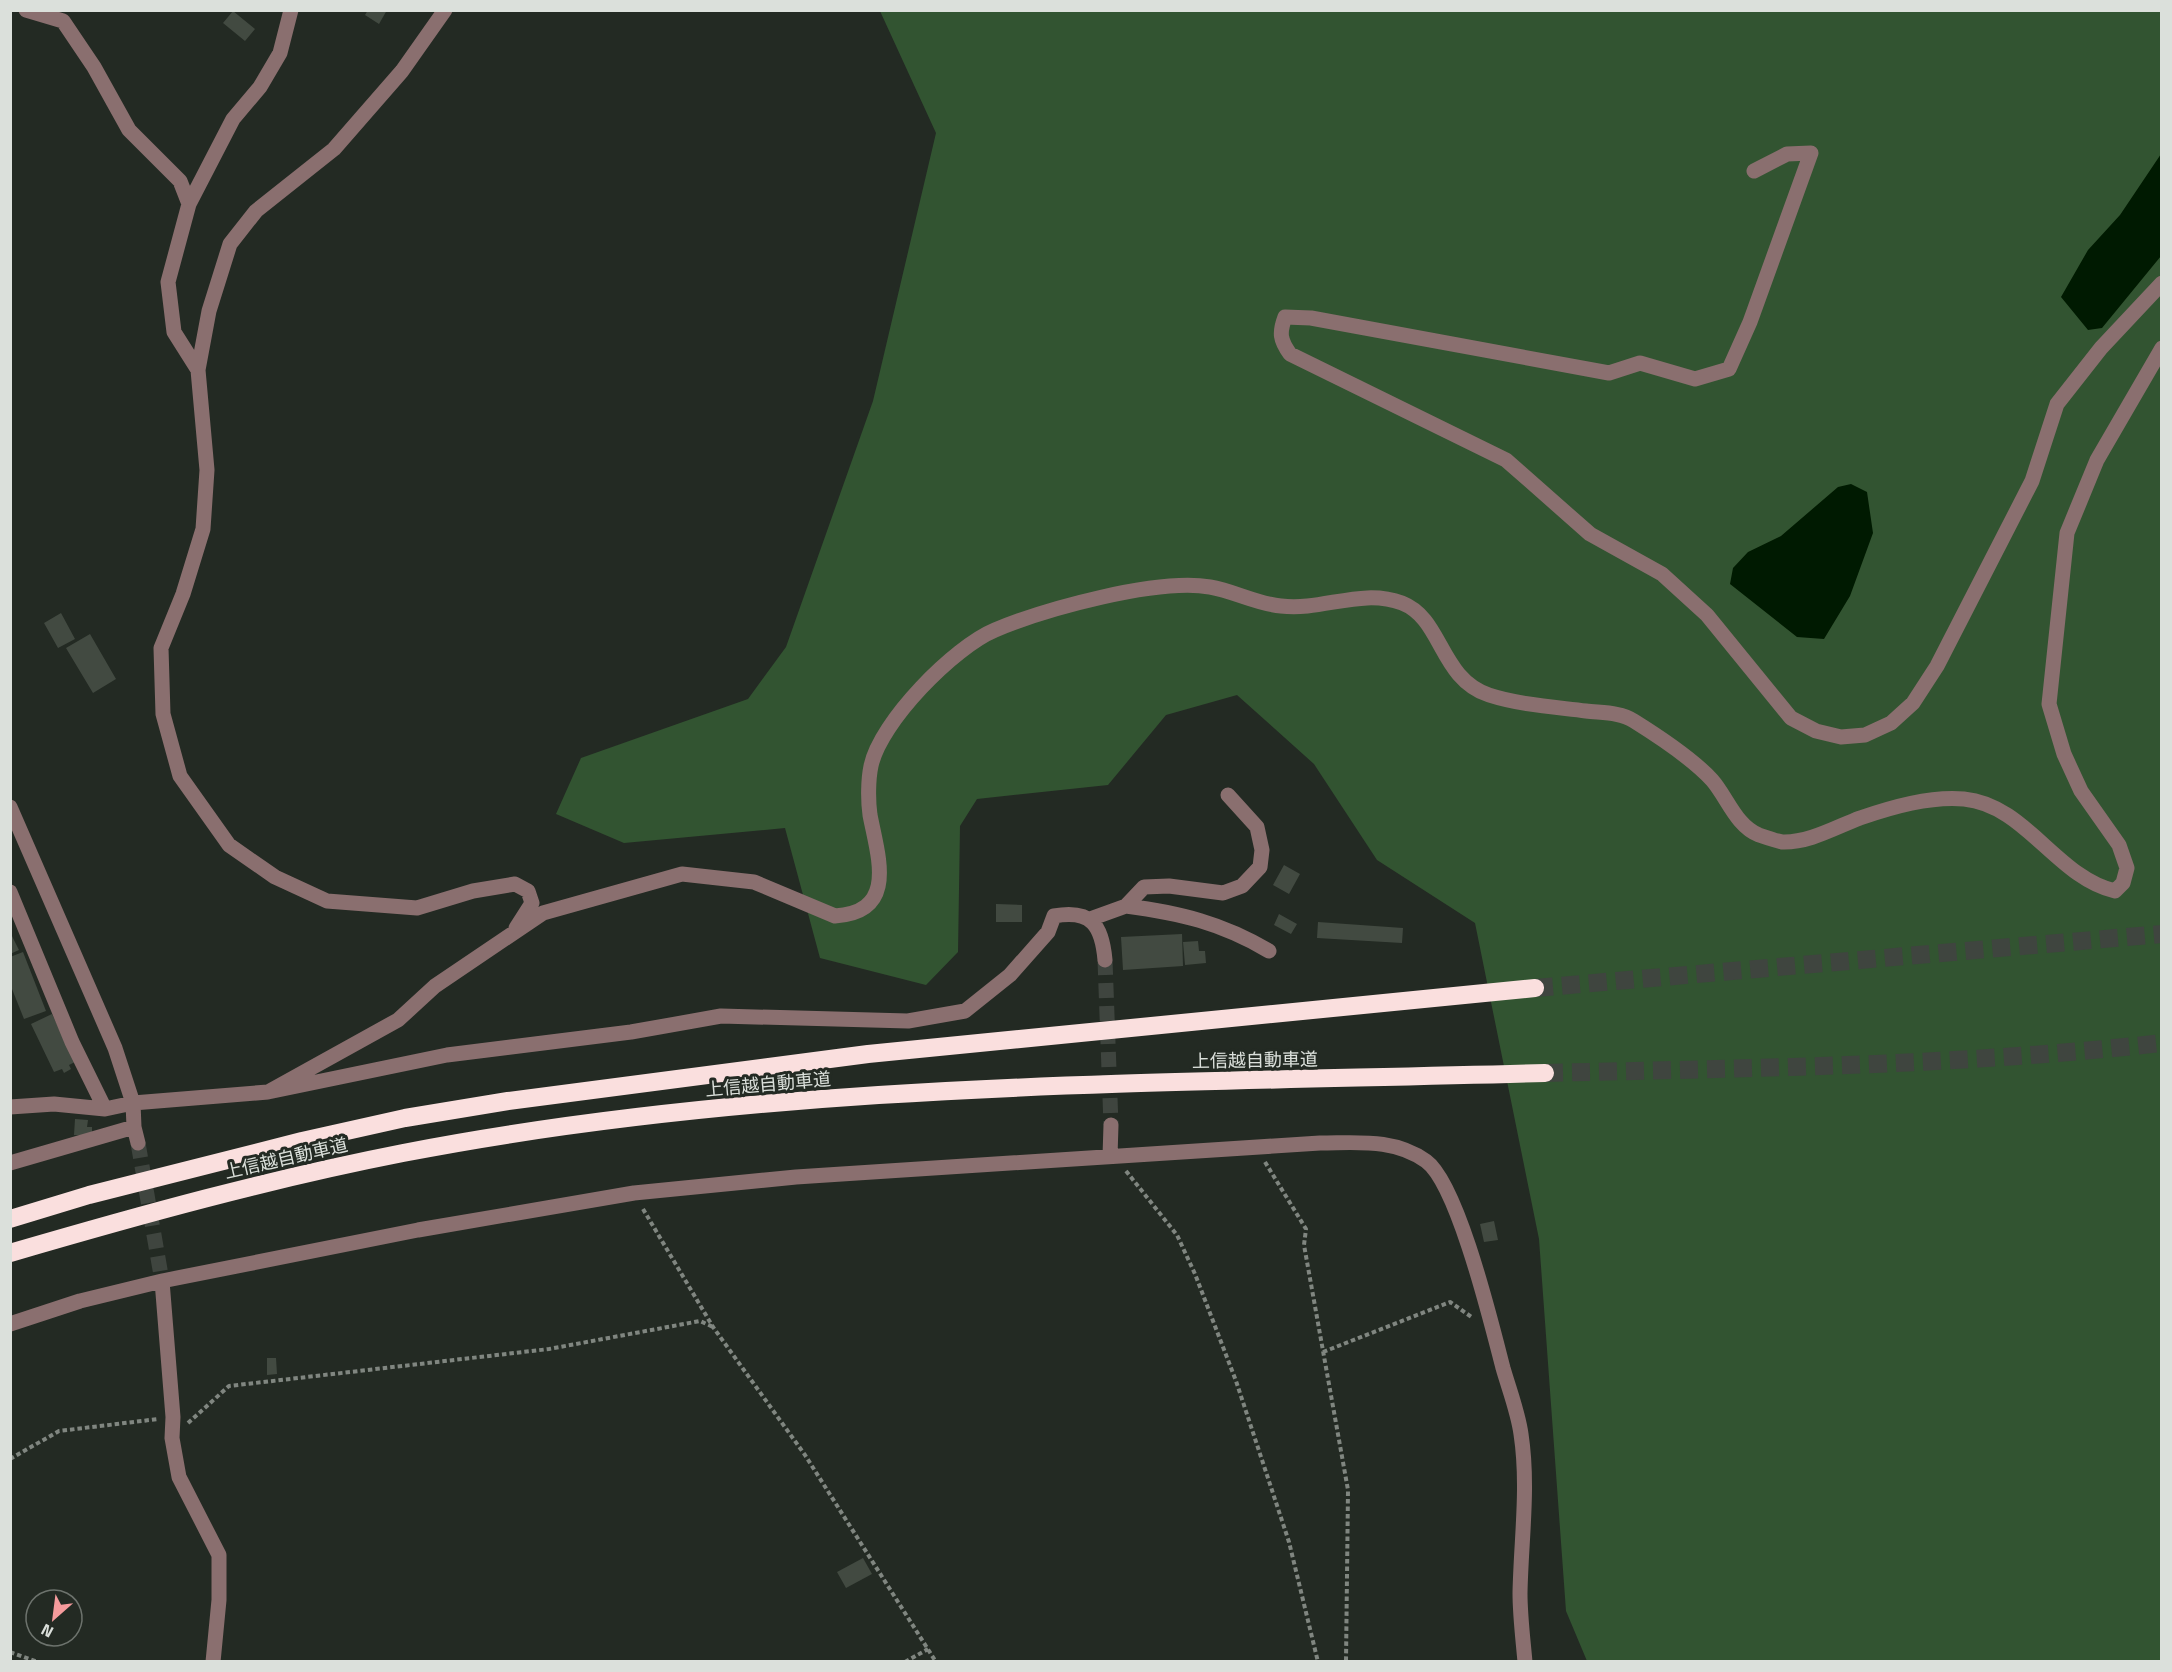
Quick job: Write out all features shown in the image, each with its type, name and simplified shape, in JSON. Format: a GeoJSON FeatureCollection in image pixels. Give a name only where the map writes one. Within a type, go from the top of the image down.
{"type":"FeatureCollection","features":[{"type":"Feature","properties":{"kind":"highway","name":"上信越自動車道"},"geometry":{"type":"LineString","coordinates":[[10,1219],[89,1195],[302,1141],[405,1118],[508,1101],[868,1053],[1535,988]]}},
{"type":"Feature","properties":{"kind":"highway","name":"上信越自動車道"},"geometry":{"type":"LineString","coordinates":[[10,1253],[203,1198],[405,1152],[624,1120],[843,1098],[1069,1085],[1545,1073]]}},
{"type":"Feature","properties":{"kind":"street"},"geometry":{"type":"LineString","coordinates":[[26,10],[63,21],[94,67],[129,130],[180,180],[189,204]]}},
{"type":"Feature","properties":{"kind":"street"},"geometry":{"type":"LineString","coordinates":[[198,370],[174,332],[168,282],[189,204],[233,119],[260,87],[280,53],[291,10]]}},
{"type":"Feature","properties":{"kind":"street"},"geometry":{"type":"LineString","coordinates":[[445,10],[402,71],[334,149],[256,211],[230,244],[209,311],[198,370],[207,470],[203,529],[183,594],[161,648],[163,714],[180,776],[229,845],[275,877],[327,901],[417,908],[473,891],[515,884],[528,891],[532,903],[513,933]]}},
{"type":"Feature","properties":{"kind":"street"},"geometry":{"type":"LineString","coordinates":[[1754,171],[1786,154],[1810,153],[1750,322],[1729,369],[1695,380],[1640,363],[1609,373],[1311,318],[1285,317],[1280,331],[1281,342],[1290,354],[1506,460],[1590,534],[1662,574],[1707,615],[1791,718],[1816,731],[1841,737],[1865,735],[1891,723],[1913,703],[1937,666],[2032,481],[2057,404],[2101,348],[2162,283]]}},
{"type":"Feature","properties":{"kind":"street"},"geometry":{"type":"LineString","coordinates":[[268,1092],[398,1020],[435,986],[543,913],[682,874],[754,882],[835,916],[849,915],[868,906],[878,890],[880,856],[869,810],[871,764],[887,732],[934,671],[964,647],[993,630],[1143,588],[1207,587],[1280,606],[1320,606],[1366,595],[1405,604],[1430,627],[1460,678],[1485,694],[1515,701],[1625,715],[1658,736],[1712,780],[1731,809],[1753,833],[1782,842],[1818,835],[1862,818],[1940,798],[1967,799],[1995,808],[2076,874],[2099,887],[2115,891],[2123,883],[2127,868],[2119,845],[2081,791],[2064,754],[2049,705],[2067,533],[2097,460],[2162,348]]}},
{"type":"Feature","properties":{"kind":"street"},"geometry":{"type":"LineString","coordinates":[[1126,906],[1144,887],[1169,886],[1223,893],[1242,886],[1260,867],[1262,850],[1257,826],[1228,795]]}},
{"type":"Feature","properties":{"kind":"street"},"geometry":{"type":"LineString","coordinates":[[10,807],[115,1048],[134,1103],[134,1127],[138,1143]]}},
{"type":"Feature","properties":{"kind":"street"},"geometry":{"type":"LineString","coordinates":[[10,892],[72,1042],[105,1109]]}},
{"type":"Feature","properties":{"kind":"street"},"geometry":{"type":"LineString","coordinates":[[1090,919],[1126,906],[1170,911],[1236,931],[1269,951]]}},
{"type":"Feature","properties":{"kind":"street"},"geometry":{"type":"LineString","coordinates":[[10,1107],[54,1104],[105,1109],[134,1103],[268,1092],[447,1055],[631,1032],[721,1016],[908,1020],[965,1011],[1010,975],[1048,932],[1054,916],[1072,913],[1090,919],[1102,935],[1105,960]]}},
{"type":"Feature","properties":{"kind":"street"},"geometry":{"type":"LineString","coordinates":[[1110,1156],[1111,1125]]}},
{"type":"Feature","properties":{"kind":"street"},"geometry":{"type":"LineString","coordinates":[[10,1163],[134,1127]]}},
{"type":"Feature","properties":{"kind":"street"},"geometry":{"type":"LineString","coordinates":[[10,1324],[80,1300],[162,1281],[418,1230],[634,1193],[796,1177],[1110,1156],[1320,1143],[1384,1143],[1406,1149],[1428,1162],[1445,1187],[1464,1234],[1494,1332],[1521,1433],[1525,1497],[1520,1595],[1525,1662]]}},
{"type":"Feature","properties":{"kind":"street"},"geometry":{"type":"LineString","coordinates":[[162,1281],[173,1417],[172,1438],[179,1477],[219,1555],[219,1600],[213,1662]]}},
{"type":"Feature","properties":{"kind":"path"},"geometry":{"type":"LineString","coordinates":[[1256,1147],[1306,1229],[1304,1245],[1348,1490],[1346,1662]]}},
{"type":"Feature","properties":{"kind":"path"},"geometry":{"type":"LineString","coordinates":[[1110,1156],[1134,1178],[1177,1235],[1195,1274],[1236,1380],[1289,1542],[1318,1662]]}},
{"type":"Feature","properties":{"kind":"path"},"geometry":{"type":"LineString","coordinates":[[634,1193],[713,1327],[805,1455],[936,1662]]}},
{"type":"Feature","properties":{"kind":"path"},"geometry":{"type":"LineString","coordinates":[[1323,1352],[1450,1302],[1494,1332]]}},
{"type":"Feature","properties":{"kind":"path"},"geometry":{"type":"LineString","coordinates":[[172,1438],[229,1386],[549,1349],[700,1322],[713,1327]]}},
{"type":"Feature","properties":{"kind":"path"},"geometry":{"type":"LineString","coordinates":[[10,1459],[59,1431],[173,1417]]}},
{"type":"Feature","properties":{"kind":"path"},"geometry":{"type":"LineString","coordinates":[[905,1662],[928,1649]]}},
{"type":"Feature","properties":{"kind":"path"},"geometry":{"type":"LineString","coordinates":[[10,1652],[38,1662]]}},
{"type":"Feature","properties":{"kind":"shaded area"},"geometry":{"type":"Polygon","coordinates":[[[880,11],[2161,11],[2161,1661],[1587,1661],[1566,1611],[1539,1239],[1475,923],[1377,860],[1314,764],[1237,695],[1166,715],[1108,785],[977,799],[960,826],[958,952],[926,985],[820,958],[785,828],[624,843],[556,814],[581,758],[748,699],[786,647],[873,401],[936,133],[880,11]]]}},
{"type":"Feature","properties":{"kind":"shaded area"},"geometry":{"type":"Polygon","coordinates":[[[2161,154],[2161,256],[2102,328],[2088,330],[2061,297],[2088,250],[2120,215],[2161,154]]]}},
{"type":"Feature","properties":{"kind":"shaded area"},"geometry":{"type":"Polygon","coordinates":[[[1851,484],[1867,492],[1873,533],[1850,596],[1824,639],[1797,637],[1730,584],[1733,568],[1748,552],[1781,536],[1838,487],[1851,484]]]}},
{"type":"Feature","properties":{"kind":"building"},"geometry":{"type":"Polygon","coordinates":[[[368,10],[387,10],[379,24],[365,15],[368,10]]]}},
{"type":"Feature","properties":{"kind":"building"},"geometry":{"type":"Polygon","coordinates":[[[233,11],[255,29],[245,41],[223,23],[233,11]]]}},
{"type":"Feature","properties":{"kind":"building"},"geometry":{"type":"Polygon","coordinates":[[[61,613],[75,639],[58,648],[44,623],[61,613]]]}},
{"type":"Feature","properties":{"kind":"building"},"geometry":{"type":"Polygon","coordinates":[[[90,634],[116,679],[93,693],[66,648],[90,634]]]}},
{"type":"Feature","properties":{"kind":"building"},"geometry":{"type":"Polygon","coordinates":[[[1284,865],[1300,874],[1289,894],[1273,885],[1284,865]]]}},
{"type":"Feature","properties":{"kind":"building"},"geometry":{"type":"Polygon","coordinates":[[[996,904],[1022,905],[1022,922],[996,922],[996,904]]]}},
{"type":"Feature","properties":{"kind":"building"},"geometry":{"type":"Polygon","coordinates":[[[1279,914],[1297,924],[1291,934],[1274,925],[1279,914]]]}},
{"type":"Feature","properties":{"kind":"building"},"geometry":{"type":"Polygon","coordinates":[[[1318,922],[1403,928],[1402,943],[1317,938],[1318,922]]]}},
{"type":"Feature","properties":{"kind":"building"},"geometry":{"type":"Polygon","coordinates":[[[1182,934],[1183,966],[1123,970],[1121,937],[1182,934]]]}},
{"type":"Feature","properties":{"kind":"building"},"geometry":{"type":"Polygon","coordinates":[[[12,936],[19,950],[10,954],[10,937],[12,936]]]}},
{"type":"Feature","properties":{"kind":"building"},"geometry":{"type":"Polygon","coordinates":[[[1198,941],[1199,951],[1205,951],[1206,963],[1185,965],[1183,942],[1198,941]]]}},
{"type":"Feature","properties":{"kind":"building"},"geometry":{"type":"Polygon","coordinates":[[[23,952],[46,1011],[24,1019],[10,984],[10,957],[23,952]]]}},
{"type":"Feature","properties":{"kind":"building"},"geometry":{"type":"Polygon","coordinates":[[[52,1014],[75,1062],[69,1065],[71,1069],[64,1073],[62,1069],[54,1072],[31,1024],[52,1014]]]}},
{"type":"Feature","properties":{"kind":"building"},"geometry":{"type":"Polygon","coordinates":[[[75,1119],[88,1120],[87,1127],[92,1127],[92,1136],[74,1135],[75,1119]]]}},
{"type":"Feature","properties":{"kind":"building"},"geometry":{"type":"Polygon","coordinates":[[[1494,1221],[1498,1240],[1484,1242],[1480,1224],[1494,1221]]]}},
{"type":"Feature","properties":{"kind":"building"},"geometry":{"type":"Polygon","coordinates":[[[267,1358],[276,1358],[277,1374],[267,1375],[267,1358]]]}},
{"type":"Feature","properties":{"kind":"building"},"geometry":{"type":"Polygon","coordinates":[[[863,1558],[872,1574],[846,1588],[837,1572],[863,1558]]]}},
{"type":"Feature","properties":{"kind":"tunnel"},"geometry":{"type":"LineString","coordinates":[[1535,988],[2162,934]]}},
{"type":"Feature","properties":{"kind":"tunnel"},"geometry":{"type":"LineString","coordinates":[[1105,960],[1111,1125]]}},
{"type":"Feature","properties":{"kind":"tunnel"},"geometry":{"type":"LineString","coordinates":[[1545,1073],[1931,1061],[2008,1057],[2162,1043]]}},
{"type":"Feature","properties":{"kind":"tunnel"},"geometry":{"type":"LineString","coordinates":[[138,1143],[162,1281]]}}]}
